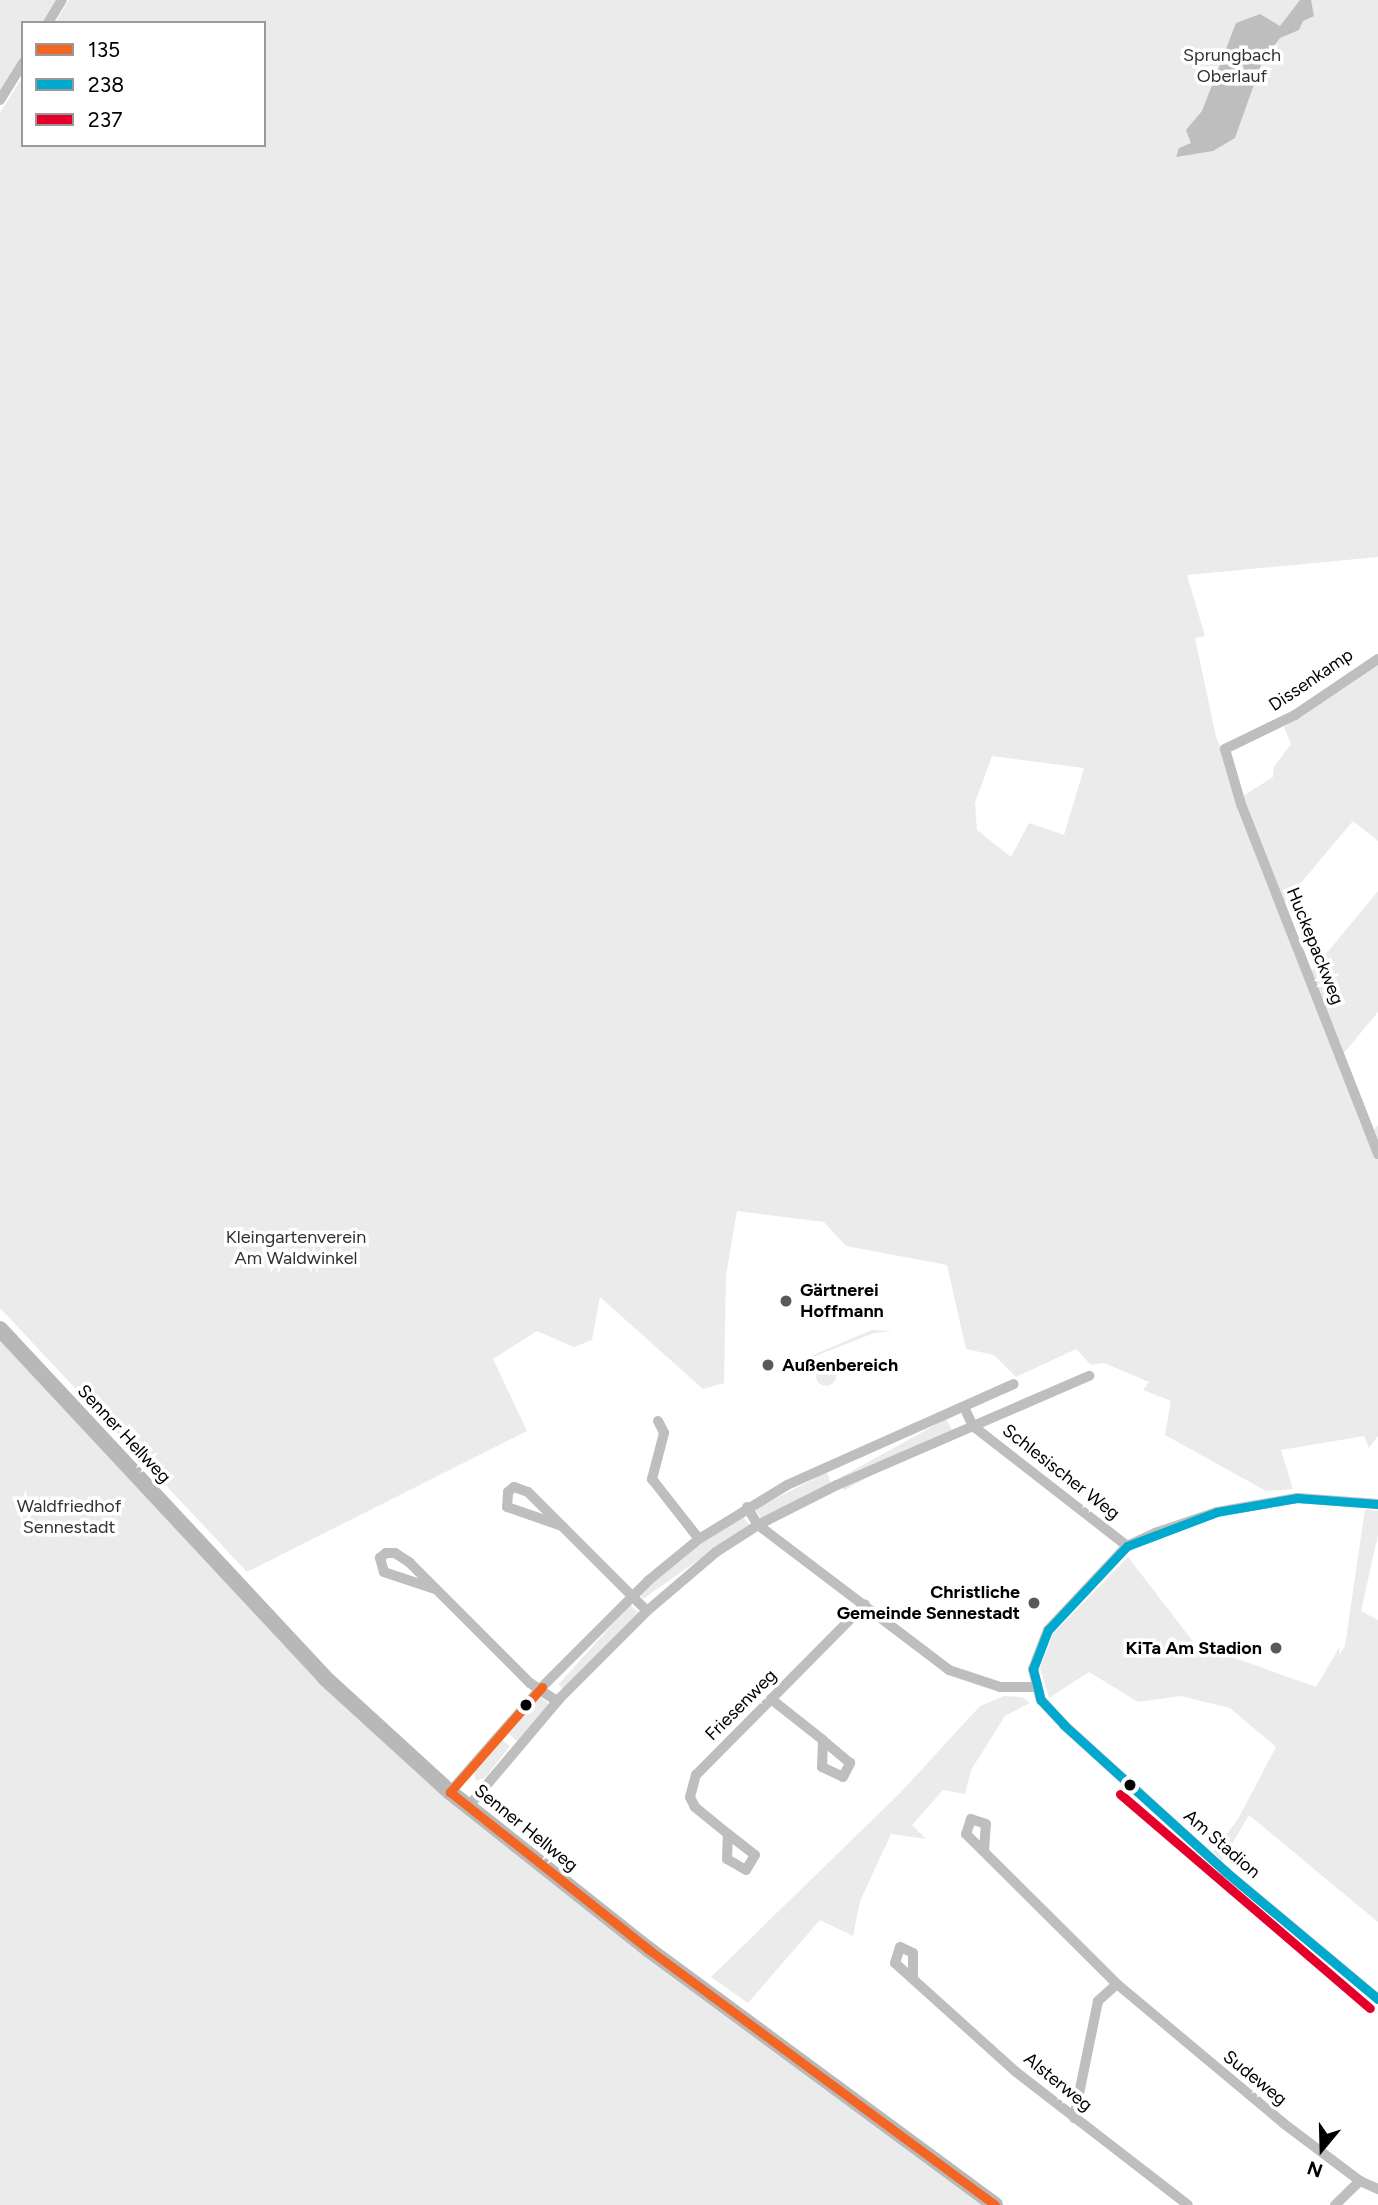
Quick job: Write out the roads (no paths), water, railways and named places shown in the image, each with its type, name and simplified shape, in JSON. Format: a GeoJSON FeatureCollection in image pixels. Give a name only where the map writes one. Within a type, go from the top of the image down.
{"type":"FeatureCollection","features":[{"type":"Feature","properties":{"kind":"street"},"geometry":{"type":"LineString","coordinates":[[49,21],[62,0]]}},
{"type":"Feature","properties":{"kind":"street"},"geometry":{"type":"LineString","coordinates":[[0,100],[21,66]]}},
{"type":"Feature","properties":{"kind":"street","name":"Dissenkamp"},"geometry":{"type":"LineString","coordinates":[[1225,749],[1295,715],[1378,659]]}},
{"type":"Feature","properties":{"kind":"street","name":"Huckepackweg"},"geometry":{"type":"LineString","coordinates":[[1225,749],[1241,804],[1378,1154]]}},
{"type":"Feature","properties":{"kind":"street","name":"Senner Hellweg"},"geometry":{"type":"LineString","coordinates":[[0,1329],[324,1677],[450,1792],[658,1956],[995,2205]]}},
{"type":"Feature","properties":{"kind":"street"},"geometry":{"type":"LineString","coordinates":[[468,1807],[557,1701],[646,1611],[716,1552],[758,1525],[1089,1376]]}},
{"type":"Feature","properties":{"kind":"street"},"geometry":{"type":"LineString","coordinates":[[450,1792],[542,1687],[633,1597],[699,1539],[747,1507],[797,1480],[1014,1384]]}},
{"type":"Feature","properties":{"kind":"street"},"geometry":{"type":"LineString","coordinates":[[964,1407],[973,1426]]}},
{"type":"Feature","properties":{"kind":"street"},"geometry":{"type":"LineString","coordinates":[[658,1421],[664,1433],[652,1479],[699,1539]]}},
{"type":"Feature","properties":{"kind":"street","name":"Schlesischer Weg"},"geometry":{"type":"LineString","coordinates":[[973,1426],[1128,1546]]}},
{"type":"Feature","properties":{"kind":"street"},"geometry":{"type":"LineString","coordinates":[[562,1526],[508,1507],[508,1492],[514,1487],[528,1492],[562,1526],[633,1597],[646,1611]]}},
{"type":"Feature","properties":{"kind":"street"},"geometry":{"type":"LineString","coordinates":[[747,1507],[758,1525],[949,1670],[1000,1687],[1034,1687],[1036,1651],[1045,1633],[1128,1546],[1181,1523],[1254,1503],[1297,1498],[1378,1504]]}},
{"type":"Feature","properties":{"kind":"street"},"geometry":{"type":"LineString","coordinates":[[435,1589],[384,1572],[380,1558],[386,1553],[401,1557],[435,1589],[530,1683],[542,1687],[557,1701]]}},
{"type":"Feature","properties":{"kind":"street","name":"Friesenweg"},"geometry":{"type":"LineString","coordinates":[[728,1834],[695,1807],[691,1787],[696,1775],[864,1604]]}},
{"type":"Feature","properties":{"kind":"street","name":"Am Stadion"},"geometry":{"type":"LineString","coordinates":[[1034,1687],[1056,1717],[1142,1797],[1378,1999]]}},
{"type":"Feature","properties":{"kind":"street"},"geometry":{"type":"LineString","coordinates":[[771,1699],[823,1740]]}},
{"type":"Feature","properties":{"kind":"street","name":"Sudeweg"},"geometry":{"type":"LineString","coordinates":[[984,1851],[1117,1984],[1234,2084],[1360,2181],[1378,2189]]}},
{"type":"Feature","properties":{"kind":"street","name":"Alsterweg"},"geometry":{"type":"LineString","coordinates":[[913,1977],[1073,2118],[1188,2205]]}},
{"type":"Feature","properties":{"kind":"street"},"geometry":{"type":"LineString","coordinates":[[1073,2118],[1098,2001],[1117,1984]]}},
{"type":"Feature","properties":{"kind":"street"},"geometry":{"type":"LineString","coordinates":[[1335,2205],[1360,2181]]}},
{"type":"Feature","properties":{"kind":"place","name":"Gärtnerei Hoffmann"},"geometry":{"type":"Point","coordinates":[786,1301]}},
{"type":"Feature","properties":{"kind":"place","name":"Außenbereich"},"geometry":{"type":"Point","coordinates":[768,1365]}},
{"type":"Feature","properties":{"kind":"place","name":"Christliche Gemeinde Sennestadt"},"geometry":{"type":"Point","coordinates":[1034,1603]}},
{"type":"Feature","properties":{"kind":"place","name":"KiTa Am Stadion"},"geometry":{"type":"Point","coordinates":[1276,1648]}},
{"type":"Feature","properties":{"kind":"park label","name":"Sprungbach Oberlauf"},"geometry":{"type":"Point","coordinates":[1232,66]}},
{"type":"Feature","properties":{"kind":"park label","name":"Kleingartenverein Am Waldwinkel"},"geometry":{"type":"Point","coordinates":[296,1248]}},
{"type":"Feature","properties":{"kind":"park label","name":"Waldfriedhof Sennestadt"},"geometry":{"type":"Point","coordinates":[69,1517]}}]}
